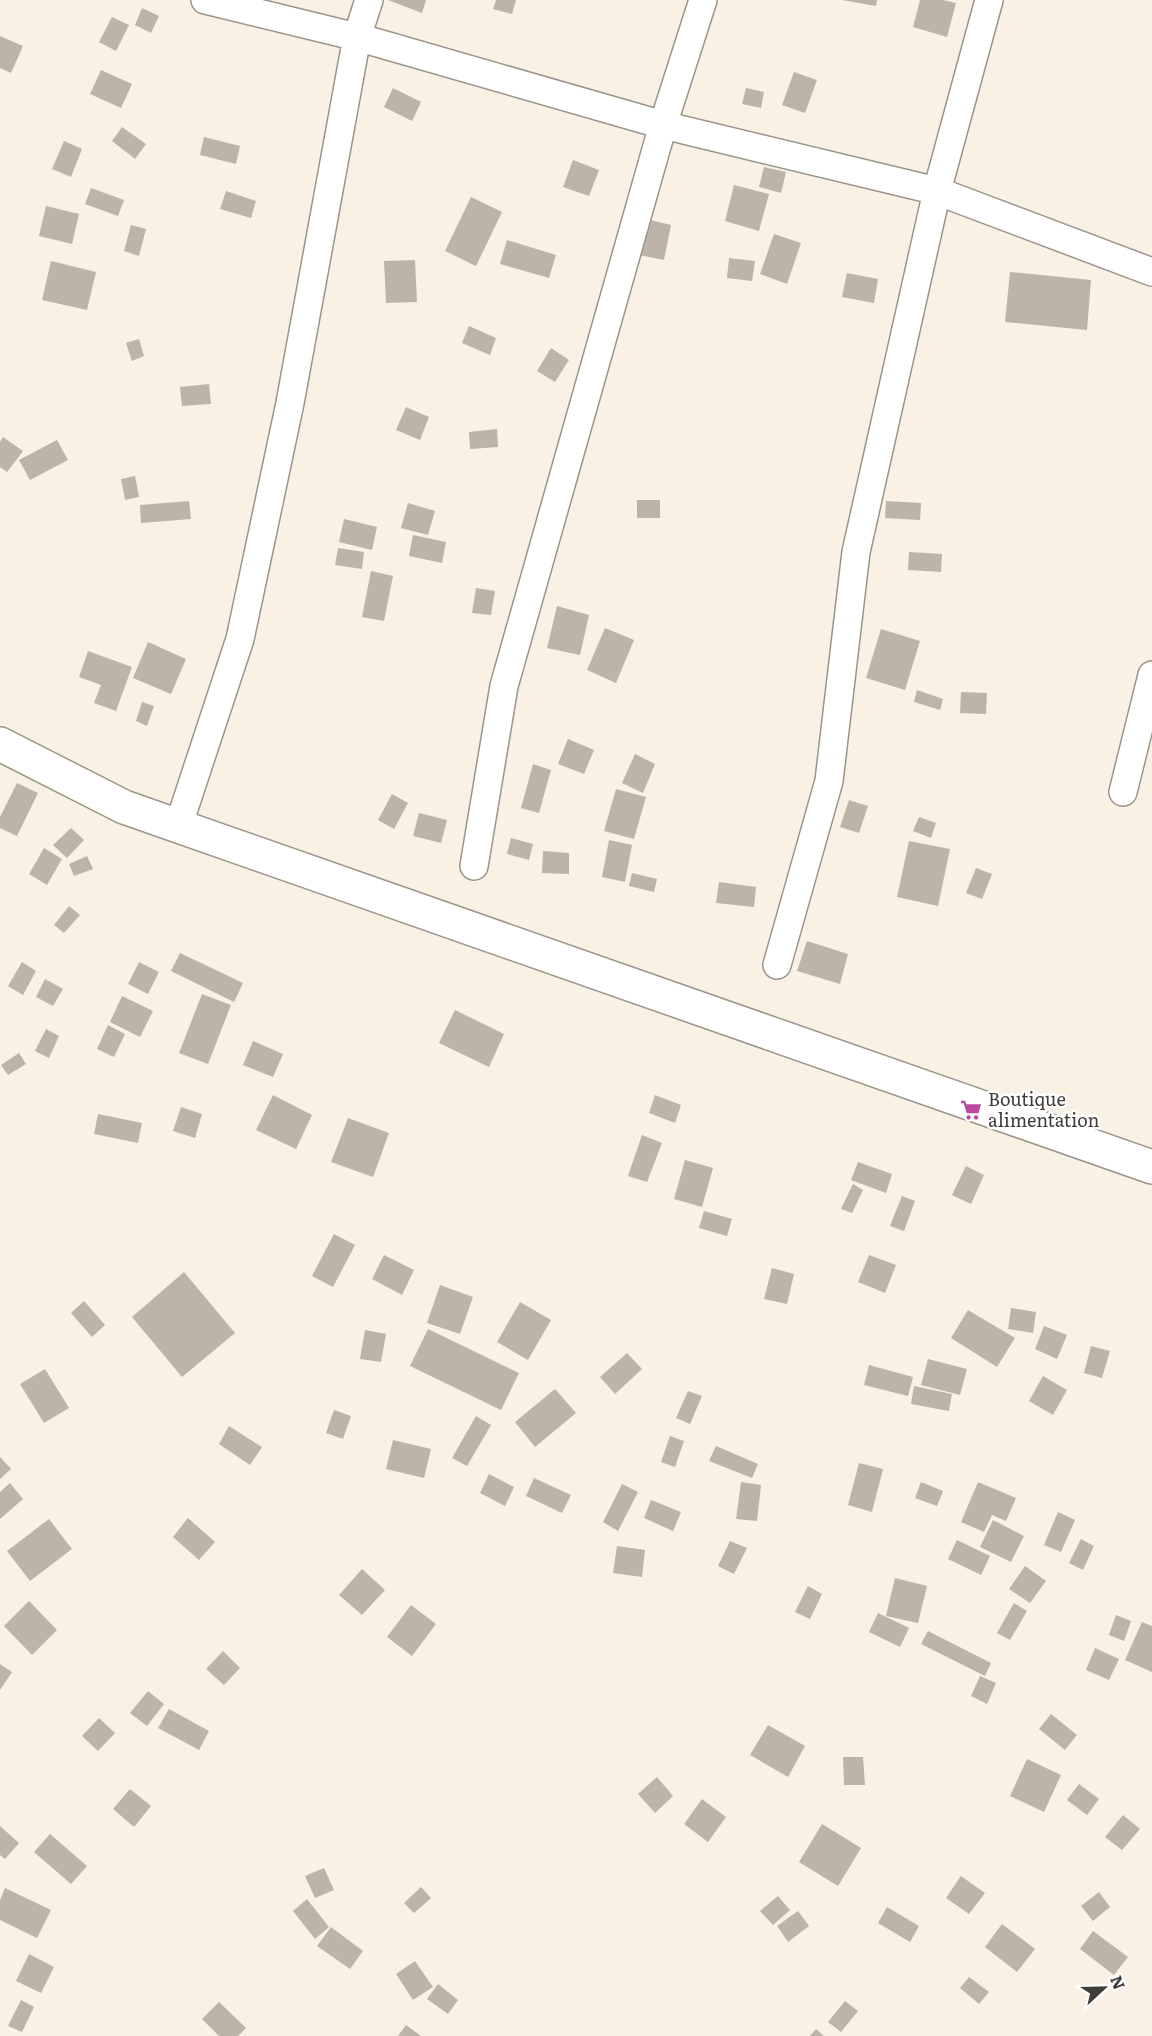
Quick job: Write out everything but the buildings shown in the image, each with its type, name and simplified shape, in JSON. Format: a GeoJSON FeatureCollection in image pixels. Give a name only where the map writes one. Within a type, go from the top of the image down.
{"type":"FeatureCollection","features":[{"type":"Feature","properties":{"kind":"main road"},"geometry":{"type":"LineString","coordinates":[[0,744],[124,807],[178,827],[1152,1167]]}},
{"type":"Feature","properties":{"kind":"street"},"geometry":{"type":"LineString","coordinates":[[205,0],[357,37],[663,125],[937,191],[1152,272]]}},
{"type":"Feature","properties":{"kind":"street"},"geometry":{"type":"LineString","coordinates":[[178,827],[240,639],[290,403],[357,37],[369,0]]}},
{"type":"Feature","properties":{"kind":"street"},"geometry":{"type":"LineString","coordinates":[[474,866],[504,686],[663,125],[703,0]]}},
{"type":"Feature","properties":{"kind":"street"},"geometry":{"type":"LineString","coordinates":[[777,965],[829,781],[856,552],[937,191],[989,0]]}},
{"type":"Feature","properties":{"kind":"street"},"geometry":{"type":"LineString","coordinates":[[1123,792],[1152,675]]}},
{"type":"Feature","properties":{"kind":"place","name":"Boutique alimentation"},"geometry":{"type":"Point","coordinates":[971,1110]}}]}
